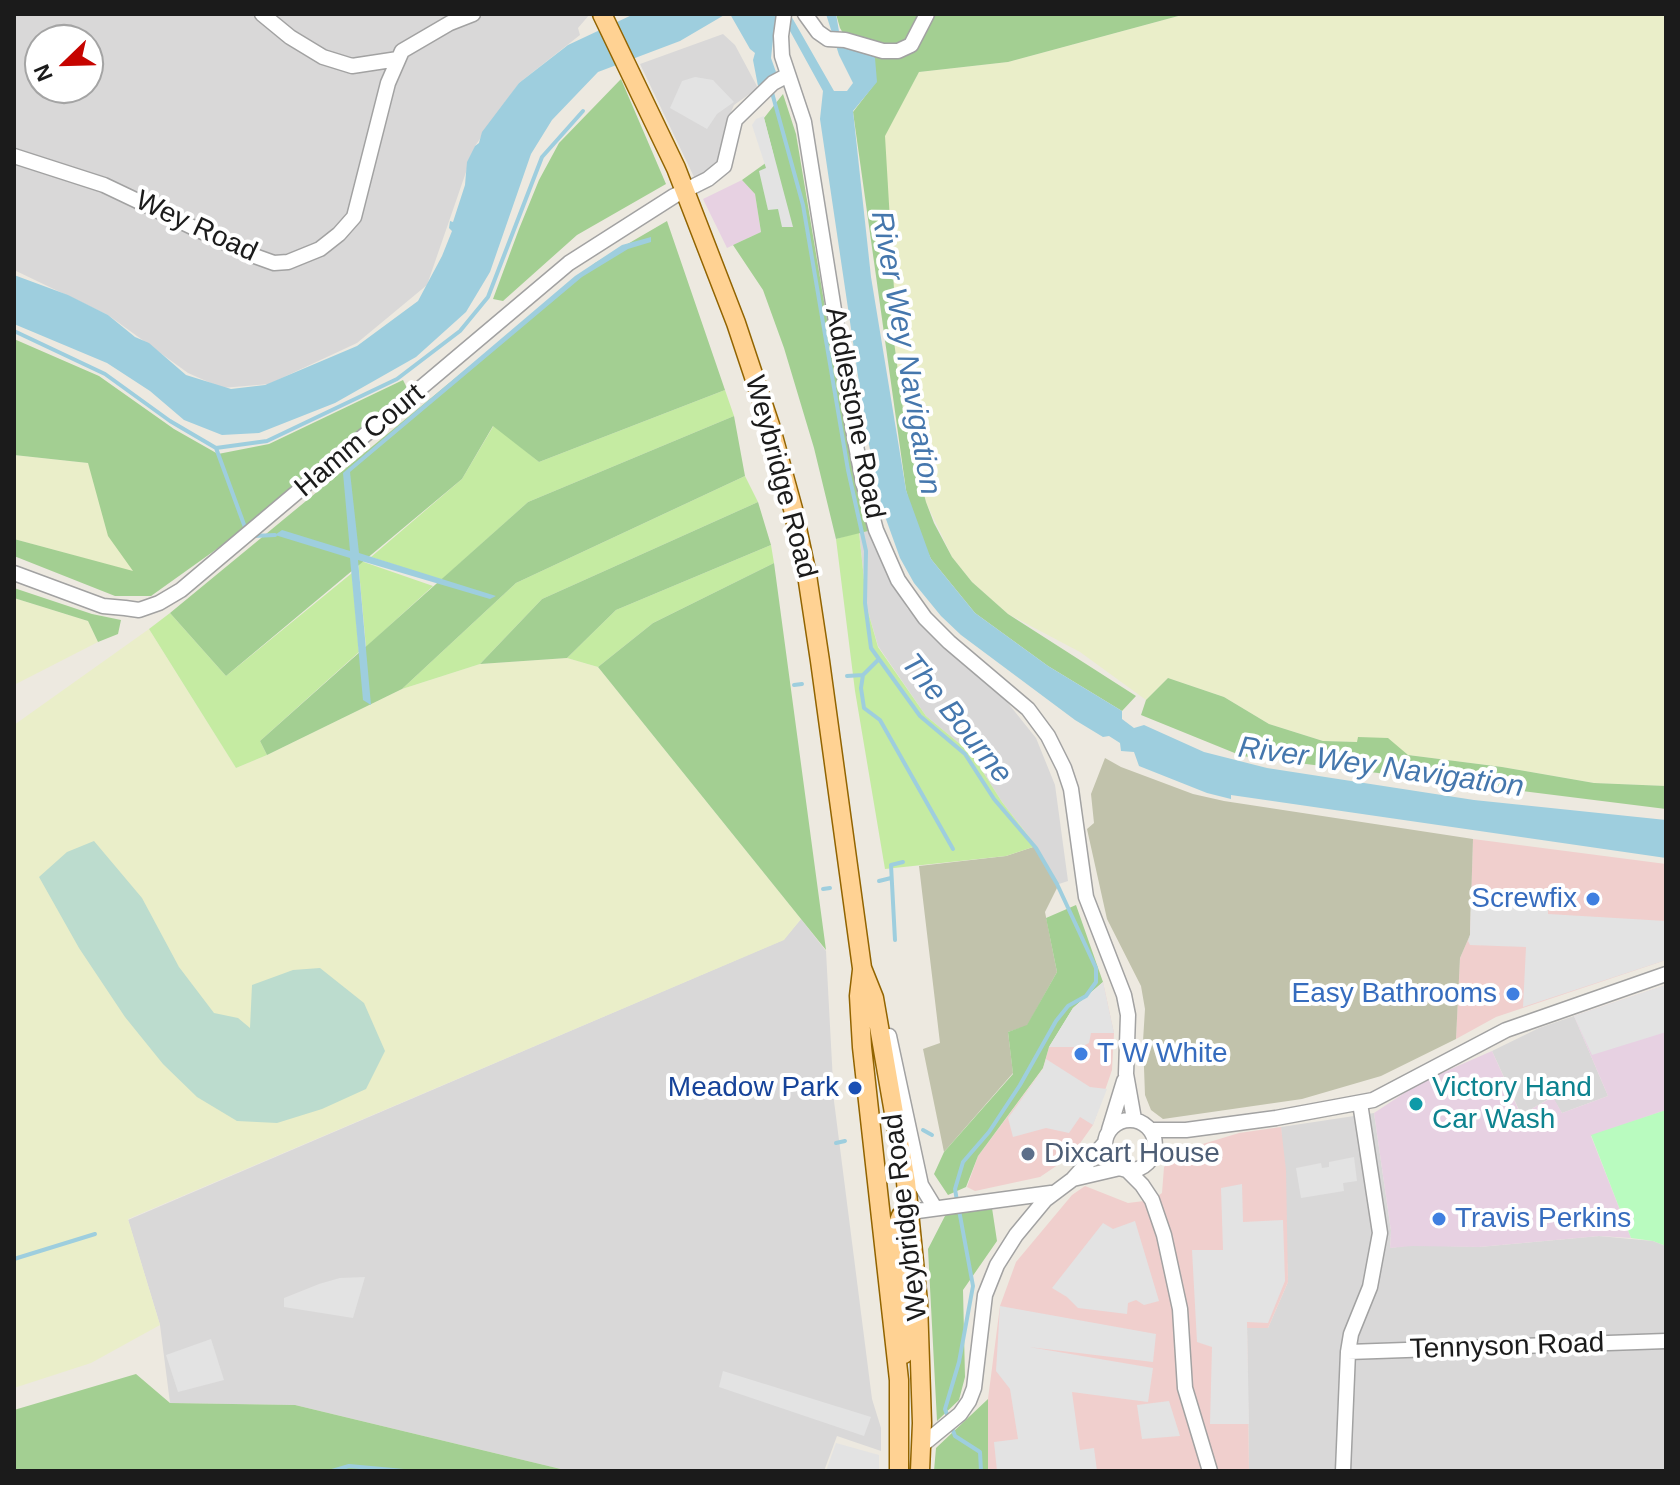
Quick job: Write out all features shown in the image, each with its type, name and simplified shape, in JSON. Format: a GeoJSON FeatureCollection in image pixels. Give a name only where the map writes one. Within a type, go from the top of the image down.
{"type":"FeatureCollection","features":[{"type":"Feature","properties":{"kind":"main road","name":"Weybridge Road"},"geometry":{"type":"LineString","coordinates":[[604,18],[685,190],[736,323],[770,425],[807,575],[862,968],[859,996],[862,1047],[899,1380],[899,1471]]}},
{"type":"Feature","properties":{"kind":"main road","name":"Weybridge Road"},"geometry":{"type":"LineString","coordinates":[[862,968],[874,998],[910,1212],[918,1302],[920,1471]]}},
{"type":"Feature","properties":{"kind":"main road"},"geometry":{"type":"LineString","coordinates":[[899,1380],[906,1321],[899,1221],[901,1216],[910,1212]]}},
{"type":"Feature","properties":{"kind":"street"},"geometry":{"type":"LineString","coordinates":[[262,14],[290,37],[323,57],[352,66],[398,59],[402,51],[450,23],[473,14]]}},
{"type":"Feature","properties":{"kind":"street","name":"Addlestone Road"},"geometry":{"type":"LineString","coordinates":[[784,14],[782,56],[804,122],[854,435],[876,530],[898,580],[925,618],[1028,709],[1048,736],[1064,768],[1071,789],[1086,897],[1124,995],[1128,1015],[1126,1074],[1134,1119]]}},
{"type":"Feature","properties":{"kind":"street"},"geometry":{"type":"LineString","coordinates":[[805,14],[818,32],[883,51],[898,51],[911,45],[927,14]]}},
{"type":"Feature","properties":{"kind":"street","name":"Wey Road"},"geometry":{"type":"LineString","coordinates":[[14,156],[104,185],[249,254],[274,263],[288,262],[320,249],[354,217],[388,83],[398,59]]}},
{"type":"Feature","properties":{"kind":"street","name":"Hamm Court"},"geometry":{"type":"LineString","coordinates":[[14,573],[103,606],[139,610],[181,590],[569,263],[685,190],[708,179],[724,166],[732,125],[769,87],[788,75]]}},
{"type":"Feature","properties":{"kind":"street"},"geometry":{"type":"LineString","coordinates":[[1150,1130],[1186,1130],[1360,1103],[1393,1090],[1506,1030],[1666,974]]}},
{"type":"Feature","properties":{"kind":"street"},"geometry":{"type":"LineString","coordinates":[[874,998],[884,1014],[921,1185],[935,1208]]}},
{"type":"Feature","properties":{"kind":"street","name":"Addlestone Road"},"geometry":{"type":"LineString","coordinates":[[1073,1179],[1106,1137],[1126,1074]]}},
{"type":"Feature","properties":{"kind":"street"},"geometry":{"type":"LineString","coordinates":[[1343,1471],[1348,1352],[1351,1334],[1370,1287],[1380,1233],[1360,1103]]}},
{"type":"Feature","properties":{"kind":"street"},"geometry":{"type":"LineString","coordinates":[[1152,1200],[1154,1138],[1150,1130],[1134,1119],[1120,1121],[1106,1137],[1109,1160],[1142,1185],[1152,1200],[1164,1235],[1177,1284],[1185,1388],[1210,1471]]}},
{"type":"Feature","properties":{"kind":"street"},"geometry":{"type":"LineString","coordinates":[[1124,1169],[1139,1168],[1186,1130]]}},
{"type":"Feature","properties":{"kind":"street","name":"Addlestone Road"},"geometry":{"type":"LineString","coordinates":[[921,1446],[960,1414],[974,1388],[985,1295],[997,1265],[1016,1235],[1051,1192],[1073,1179],[1124,1169]]}},
{"type":"Feature","properties":{"kind":"street"},"geometry":{"type":"LineString","coordinates":[[910,1212],[1051,1192]]}},
{"type":"Feature","properties":{"kind":"street","name":"Tennyson Road"},"geometry":{"type":"LineString","coordinates":[[1348,1352],[1666,1341]]}},
{"type":"Feature","properties":{"kind":"shaded area"},"geometry":{"type":"Polygon","coordinates":[[[14,14],[590,14],[578,28],[580,35],[519,83],[475,146],[427,285],[357,343],[269,384],[222,388],[188,373],[108,315],[14,270],[14,14]]]}},
{"type":"Feature","properties":{"kind":"shaded area"},"geometry":{"type":"Polygon","coordinates":[[[1666,14],[1666,786],[1594,783],[1408,755],[1358,742],[1323,741],[1269,724],[1224,697],[1168,678],[1146,700],[1080,652],[1008,614],[972,582],[952,557],[926,502],[904,417],[892,326],[895,306],[884,136],[919,72],[1008,62],[1182,15],[1666,14]]]}},
{"type":"Feature","properties":{"kind":"shaded area"},"geometry":{"type":"Polygon","coordinates":[[[723,34],[735,45],[758,88],[734,105],[725,126],[719,164],[695,179],[640,64],[723,34]]]}},
{"type":"Feature","properties":{"kind":"shaded area"},"geometry":{"type":"Polygon","coordinates":[[[695,77],[713,80],[734,102],[717,114],[707,129],[670,108],[682,81],[695,77]]]}},
{"type":"Feature","properties":{"kind":"shaded area"},"geometry":{"type":"Polygon","coordinates":[[[764,116],[793,227],[782,227],[778,209],[768,210],[759,171],[766,168],[752,125],[764,116]]]}},
{"type":"Feature","properties":{"kind":"shaded area"},"geometry":{"type":"Polygon","coordinates":[[[742,180],[755,194],[761,232],[727,248],[703,199],[742,180]]]}},
{"type":"Feature","properties":{"kind":"shaded area"},"geometry":{"type":"Polygon","coordinates":[[[14,455],[88,463],[134,572],[14,539],[14,455]]]}},
{"type":"Feature","properties":{"kind":"shaded area"},"geometry":{"type":"Polygon","coordinates":[[[868,531],[907,608],[944,648],[995,687],[1036,738],[1055,785],[1068,881],[1059,884],[971,753],[926,716],[878,646],[867,608],[859,532],[868,531]]]}},
{"type":"Feature","properties":{"kind":"shaded area"},"geometry":{"type":"Polygon","coordinates":[[[14,598],[88,621],[98,642],[14,685],[14,598]]]}},
{"type":"Feature","properties":{"kind":"shaded area"},"geometry":{"type":"Polygon","coordinates":[[[149,629],[236,768],[402,689],[480,664],[567,658],[598,667],[801,919],[784,940],[128,1219],[160,1325],[91,1363],[14,1388],[14,725],[149,629]]]}},
{"type":"Feature","properties":{"kind":"shaded area"},"geometry":{"type":"Polygon","coordinates":[[[1105,758],[1193,794],[1224,801],[1473,839],[1470,935],[1460,958],[1456,1039],[1381,1076],[1302,1099],[1163,1119],[1151,1110],[1145,1095],[1145,1009],[1141,986],[1107,919],[1087,829],[1094,823],[1091,794],[1105,758]]]}},
{"type":"Feature","properties":{"kind":"shaded area"},"geometry":{"type":"Polygon","coordinates":[[[1473,839],[1666,864],[1666,960],[1496,1017],[1456,1039],[1460,958],[1470,935],[1473,839]]]}},
{"type":"Feature","properties":{"kind":"shaded area"},"geometry":{"type":"Polygon","coordinates":[[[94,841],[142,898],[179,967],[214,1013],[238,1018],[250,1028],[252,985],[293,970],[320,968],[364,1003],[385,1051],[366,1089],[322,1109],[277,1123],[237,1121],[197,1097],[163,1064],[125,1017],[79,948],[39,877],[67,852],[94,841]]]}},
{"type":"Feature","properties":{"kind":"shaded area"},"geometry":{"type":"Polygon","coordinates":[[[1036,846],[1059,884],[1045,912],[1057,972],[1027,1026],[1008,1032],[1013,1073],[944,1152],[923,1049],[940,1043],[919,866],[1006,856],[1036,846]]]}},
{"type":"Feature","properties":{"kind":"shaded area"},"geometry":{"type":"Polygon","coordinates":[[[1471,897],[1521,900],[1521,907],[1548,908],[1548,914],[1666,921],[1666,960],[1523,1007],[1526,947],[1470,945],[1471,897]]]}},
{"type":"Feature","properties":{"kind":"shaded area"},"geometry":{"type":"Polygon","coordinates":[[[801,919],[826,951],[834,1101],[872,1399],[881,1428],[881,1451],[837,1436],[824,1471],[569,1471],[295,1405],[170,1403],[160,1325],[128,1220],[783,940],[801,919]]]}},
{"type":"Feature","properties":{"kind":"shaded area"},"geometry":{"type":"Polygon","coordinates":[[[1103,982],[1114,1033],[1112,1070],[1093,1125],[1071,1156],[1040,1177],[975,1191],[967,1187],[978,1156],[1043,1069],[1049,1047],[1103,982]]]}},
{"type":"Feature","properties":{"kind":"shaded area"},"geometry":{"type":"Polygon","coordinates":[[[1103,982],[1114,1033],[1091,1033],[1089,1043],[1081,1047],[1049,1047],[1073,1008],[1103,982]]]}},
{"type":"Feature","properties":{"kind":"shaded area"},"geometry":{"type":"Polygon","coordinates":[[[1666,985],[1666,1110],[1591,1136],[1631,1238],[1599,1236],[1479,1247],[1390,1248],[1391,1231],[1374,1113],[1421,1082],[1492,1051],[1520,1113],[1514,1119],[1517,1123],[1533,1108],[1553,1097],[1562,1113],[1608,1096],[1574,1016],[1666,985]]]}},
{"type":"Feature","properties":{"kind":"shaded area"},"geometry":{"type":"Polygon","coordinates":[[[1666,985],[1666,1032],[1592,1055],[1574,1016],[1666,985]]]}},
{"type":"Feature","properties":{"kind":"shaded area"},"geometry":{"type":"Polygon","coordinates":[[[1574,1016],[1608,1096],[1562,1113],[1552,1097],[1533,1108],[1517,1124],[1513,1119],[1520,1112],[1492,1051],[1539,1028],[1574,1016]]]}},
{"type":"Feature","properties":{"kind":"shaded area"},"geometry":{"type":"Polygon","coordinates":[[[1046,1059],[1090,1087],[1107,1089],[1093,1125],[1080,1117],[1069,1133],[1046,1128],[1013,1137],[1008,1118],[1043,1069],[1046,1059]]]}},
{"type":"Feature","properties":{"kind":"shaded area"},"geometry":{"type":"Polygon","coordinates":[[[1374,1113],[1391,1231],[1390,1248],[1412,1245],[1479,1247],[1599,1236],[1653,1241],[1666,1246],[1666,1471],[1249,1471],[1247,1328],[1268,1328],[1288,1282],[1281,1127],[1374,1113]]]}},
{"type":"Feature","properties":{"kind":"shaded area"},"geometry":{"type":"Polygon","coordinates":[[[1281,1127],[1286,1170],[1288,1282],[1268,1328],[1247,1328],[1249,1471],[988,1471],[988,1399],[1000,1306],[1016,1262],[1072,1195],[1085,1186],[1128,1203],[1152,1200],[1162,1193],[1164,1167],[1180,1151],[1239,1133],[1281,1127]]]}},
{"type":"Feature","properties":{"kind":"shaded area"},"geometry":{"type":"Polygon","coordinates":[[[1354,1157],[1357,1181],[1343,1183],[1344,1191],[1301,1198],[1296,1168],[1321,1163],[1322,1168],[1329,1167],[1329,1162],[1354,1157]]]}},
{"type":"Feature","properties":{"kind":"shaded area"},"geometry":{"type":"Polygon","coordinates":[[[1242,1184],[1243,1222],[1283,1220],[1285,1281],[1268,1323],[1247,1322],[1249,1424],[1210,1424],[1212,1347],[1197,1342],[1192,1250],[1223,1250],[1221,1188],[1242,1184]]]}},
{"type":"Feature","properties":{"kind":"shaded area"},"geometry":{"type":"Polygon","coordinates":[[[1135,1221],[1159,1301],[1144,1305],[1136,1300],[1128,1303],[1127,1314],[1078,1308],[1052,1288],[1103,1223],[1113,1229],[1135,1221]]]}},
{"type":"Feature","properties":{"kind":"shaded area"},"geometry":{"type":"Polygon","coordinates":[[[365,1277],[353,1318],[284,1307],[284,1298],[319,1284],[340,1278],[365,1277]]]}},
{"type":"Feature","properties":{"kind":"shaded area"},"geometry":{"type":"Polygon","coordinates":[[[1000,1306],[1156,1334],[1153,1362],[1029,1347],[1153,1368],[1148,1402],[1072,1392],[1080,1450],[1094,1448],[1097,1471],[997,1471],[994,1442],[1018,1439],[1010,1389],[996,1371],[1000,1306]]]}},
{"type":"Feature","properties":{"kind":"shaded area"},"geometry":{"type":"Polygon","coordinates":[[[211,1339],[224,1380],[178,1392],[166,1355],[211,1339]]]}},
{"type":"Feature","properties":{"kind":"shaded area"},"geometry":{"type":"Polygon","coordinates":[[[723,1371],[871,1417],[864,1436],[719,1387],[723,1371]]]}},
{"type":"Feature","properties":{"kind":"shaded area"},"geometry":{"type":"Polygon","coordinates":[[[1169,1401],[1180,1436],[1142,1439],[1137,1405],[1169,1401]]]}},
{"type":"Feature","properties":{"kind":"shaded area"},"geometry":{"type":"Polygon","coordinates":[[[836,1443],[879,1455],[879,1471],[826,1471],[836,1443]]]}},
{"type":"Feature","properties":{"kind":"green space"},"geometry":{"type":"Polygon","coordinates":[[[836,14],[1207,14],[1182,15],[1008,62],[919,72],[885,136],[895,306],[892,326],[904,417],[934,523],[952,557],[972,582],[1008,614],[1136,696],[1122,711],[1048,666],[975,613],[931,559],[916,528],[906,490],[853,112],[873,86],[840,28],[836,14]]]}},
{"type":"Feature","properties":{"kind":"green space"},"geometry":{"type":"Polygon","coordinates":[[[621,79],[666,184],[577,235],[503,301],[493,299],[539,180],[559,143],[621,79]]]}},
{"type":"Feature","properties":{"kind":"green space"},"geometry":{"type":"Polygon","coordinates":[[[783,94],[796,134],[849,451],[868,531],[836,539],[814,448],[784,348],[763,290],[733,245],[761,232],[755,194],[742,180],[774,157],[764,118],[783,94]]]}},
{"type":"Feature","properties":{"kind":"green space"},"geometry":{"type":"Polygon","coordinates":[[[667,221],[725,390],[539,462],[493,426],[462,479],[226,676],[170,613],[595,263],[667,221]]]}},
{"type":"Feature","properties":{"kind":"green space"},"geometry":{"type":"Polygon","coordinates":[[[14,339],[99,376],[174,429],[218,454],[269,444],[403,380],[407,388],[249,526],[151,596],[115,596],[14,556],[14,539],[133,571],[108,536],[88,463],[14,455],[14,339]]]}},
{"type":"Feature","properties":{"kind":"green space"},"geometry":{"type":"Polygon","coordinates":[[[725,390],[734,416],[528,502],[441,580],[371,557],[462,479],[494,425],[539,462],[725,390]]]}},
{"type":"Feature","properties":{"kind":"green space"},"geometry":{"type":"Polygon","coordinates":[[[734,416],[745,476],[516,583],[402,689],[267,755],[260,741],[528,502],[734,416]]]}},
{"type":"Feature","properties":{"kind":"green space"},"geometry":{"type":"Polygon","coordinates":[[[745,476],[758,502],[542,599],[480,664],[402,689],[516,583],[745,476]]]}},
{"type":"Feature","properties":{"kind":"green space"},"geometry":{"type":"Polygon","coordinates":[[[758,502],[771,545],[616,610],[567,658],[480,664],[542,599],[758,502]]]}},
{"type":"Feature","properties":{"kind":"green space"},"geometry":{"type":"Polygon","coordinates":[[[859,532],[867,608],[878,647],[926,716],[971,753],[1002,802],[1036,846],[1006,856],[885,869],[855,691],[836,539],[859,532]]]}},
{"type":"Feature","properties":{"kind":"green space"},"geometry":{"type":"Polygon","coordinates":[[[771,545],[774,563],[653,623],[598,667],[567,658],[616,610],[771,545]]]}},
{"type":"Feature","properties":{"kind":"green space"},"geometry":{"type":"Polygon","coordinates":[[[358,560],[433,586],[366,647],[358,560]]]}},
{"type":"Feature","properties":{"kind":"green space"},"geometry":{"type":"Polygon","coordinates":[[[774,563],[826,950],[598,667],[653,623],[774,563]]]}},
{"type":"Feature","properties":{"kind":"green space"},"geometry":{"type":"Polygon","coordinates":[[[352,573],[359,652],[260,741],[267,755],[236,768],[149,629],[170,613],[226,676],[352,573]]]}},
{"type":"Feature","properties":{"kind":"green space"},"geometry":{"type":"Polygon","coordinates":[[[14,588],[92,614],[121,620],[118,634],[98,642],[88,621],[14,598],[14,588]]]}},
{"type":"Feature","properties":{"kind":"green space"},"geometry":{"type":"Polygon","coordinates":[[[1168,678],[1224,697],[1269,724],[1323,741],[1357,742],[1358,737],[1388,738],[1408,755],[1594,783],[1666,786],[1666,809],[1242,756],[1141,715],[1146,700],[1168,678]]]}},
{"type":"Feature","properties":{"kind":"green space"},"geometry":{"type":"Polygon","coordinates":[[[1076,905],[1103,982],[1073,1008],[1049,1047],[1043,1068],[978,1156],[966,1187],[948,1195],[934,1174],[944,1152],[1013,1074],[1008,1032],[1027,1025],[1057,972],[1046,918],[1076,905]]]}},
{"type":"Feature","properties":{"kind":"green space"},"geometry":{"type":"Polygon","coordinates":[[[1666,1110],[1666,1246],[1631,1238],[1591,1135],[1666,1110]]]}},
{"type":"Feature","properties":{"kind":"green space"},"geometry":{"type":"Polygon","coordinates":[[[992,1208],[997,1241],[963,1290],[965,1377],[959,1400],[937,1421],[928,1249],[946,1214],[992,1208]]]}},
{"type":"Feature","properties":{"kind":"green space"},"geometry":{"type":"Polygon","coordinates":[[[136,1374],[170,1403],[295,1405],[569,1471],[14,1471],[14,1410],[136,1374]]]}},
{"type":"Feature","properties":{"kind":"green space"},"geometry":{"type":"Polygon","coordinates":[[[988,1399],[988,1471],[934,1471],[936,1448],[988,1399]]]}},
{"type":"Feature","properties":{"kind":"water"},"geometry":{"type":"Polygon","coordinates":[[[634,14],[726,14],[680,41],[598,72],[552,120],[531,154],[490,272],[466,312],[416,357],[335,403],[259,433],[222,435],[184,420],[150,391],[107,363],[14,324],[14,275],[68,295],[108,315],[135,337],[149,343],[186,375],[231,389],[265,385],[357,346],[418,301],[452,231],[450,221],[453,222],[465,185],[467,162],[482,132],[519,83],[568,45],[634,14]]]}},
{"type":"Feature","properties":{"kind":"water","name":"River Wey Navigation"},"geometry":{"type":"Polygon","coordinates":[[[730,14],[790,14],[834,91],[847,91],[853,83],[839,55],[826,14],[836,14],[840,37],[871,52],[875,58],[877,82],[853,111],[871,277],[906,490],[931,559],[975,613],[1048,666],[1122,711],[1122,719],[1134,728],[1144,725],[1204,752],[1267,768],[1474,800],[1666,820],[1666,858],[1231,795],[1231,799],[1207,793],[1139,766],[1134,752],[1121,751],[1120,743],[1075,720],[961,635],[914,583],[900,558],[882,508],[866,430],[820,119],[823,91],[790,31],[775,21],[771,58],[776,72],[758,86],[753,60],[755,53],[730,14]]]}},
{"type":"Feature","properties":{"kind":"water"},"geometry":{"type":"Polygon","coordinates":[[[651,237],[651,242],[628,249],[582,277],[350,472],[359,553],[496,596],[490,599],[358,560],[371,705],[363,700],[350,558],[275,535],[282,530],[350,551],[343,473],[575,276],[622,245],[651,237]]]}},
{"type":"Feature","properties":{"kind":"waterway","name":"The Bourne"},"geometry":{"type":"LineString","coordinates":[[771,89],[803,205],[848,470],[866,551],[865,603],[871,648],[920,716],[965,754],[994,799],[1036,848],[1057,884],[1096,968],[1096,982],[1086,996],[1068,1006],[1056,1021],[1020,1085],[989,1132],[963,1162],[955,1189],[957,1201]]}},
{"type":"Feature","properties":{"kind":"waterway"},"geometry":{"type":"LineString","coordinates":[[14,331],[105,374],[170,421],[216,448],[267,441],[397,379],[460,331],[488,297],[542,157],[583,111]]}},
{"type":"Feature","properties":{"kind":"waterway"},"geometry":{"type":"LineString","coordinates":[[216,448],[246,530]]}},
{"type":"Feature","properties":{"kind":"waterway"},"geometry":{"type":"LineString","coordinates":[[254,536],[275,535]]}},
{"type":"Feature","properties":{"kind":"waterway"},"geometry":{"type":"LineString","coordinates":[[878,660],[863,675],[864,708],[880,720],[953,849]]}},
{"type":"Feature","properties":{"kind":"waterway"},"geometry":{"type":"LineString","coordinates":[[847,676],[863,675]]}},
{"type":"Feature","properties":{"kind":"waterway"},"geometry":{"type":"LineString","coordinates":[[794,685],[802,684]]}},
{"type":"Feature","properties":{"kind":"waterway"},"geometry":{"type":"LineString","coordinates":[[895,940],[891,865],[903,862]]}},
{"type":"Feature","properties":{"kind":"waterway"},"geometry":{"type":"LineString","coordinates":[[879,881],[891,878]]}},
{"type":"Feature","properties":{"kind":"waterway"},"geometry":{"type":"LineString","coordinates":[[823,889],[830,888]]}},
{"type":"Feature","properties":{"kind":"waterway"},"geometry":{"type":"LineString","coordinates":[[923,1130],[932,1135]]}},
{"type":"Feature","properties":{"kind":"waterway"},"geometry":{"type":"LineString","coordinates":[[836,1143],[845,1141]]}},
{"type":"Feature","properties":{"kind":"waterway","name":"The Bourne"},"geometry":{"type":"LineString","coordinates":[[949,1420],[945,1409],[959,1362],[973,1286],[959,1210]]}},
{"type":"Feature","properties":{"kind":"waterway"},"geometry":{"type":"LineString","coordinates":[[14,1259],[95,1234]]}},
{"type":"Feature","properties":{"kind":"waterway","name":"The Bourne"},"geometry":{"type":"LineString","coordinates":[[952,1428],[955,1436],[980,1452],[981,1471]]}},
{"type":"Feature","properties":{"kind":"waterway"},"geometry":{"type":"LineString","coordinates":[[332,1471],[349,1466],[404,1471]]}},
{"type":"Feature","properties":{"kind":"place","name":"Screwfix"},"geometry":{"type":"Point","coordinates":[1593,899]}},
{"type":"Feature","properties":{"kind":"place","name":"Easy Bathrooms"},"geometry":{"type":"Point","coordinates":[1513,994]}},
{"type":"Feature","properties":{"kind":"place","name":"T W White"},"geometry":{"type":"Point","coordinates":[1081,1054]}},
{"type":"Feature","properties":{"kind":"place","name":"Meadow Park"},"geometry":{"type":"Point","coordinates":[855,1088]}},
{"type":"Feature","properties":{"kind":"place","name":"Victory Hand Car Wash"},"geometry":{"type":"Point","coordinates":[1416,1104]}},
{"type":"Feature","properties":{"kind":"place","name":"Dixcart House"},"geometry":{"type":"Point","coordinates":[1028,1154]}},
{"type":"Feature","properties":{"kind":"place","name":"Travis Perkins"},"geometry":{"type":"Point","coordinates":[1439,1219]}}]}
